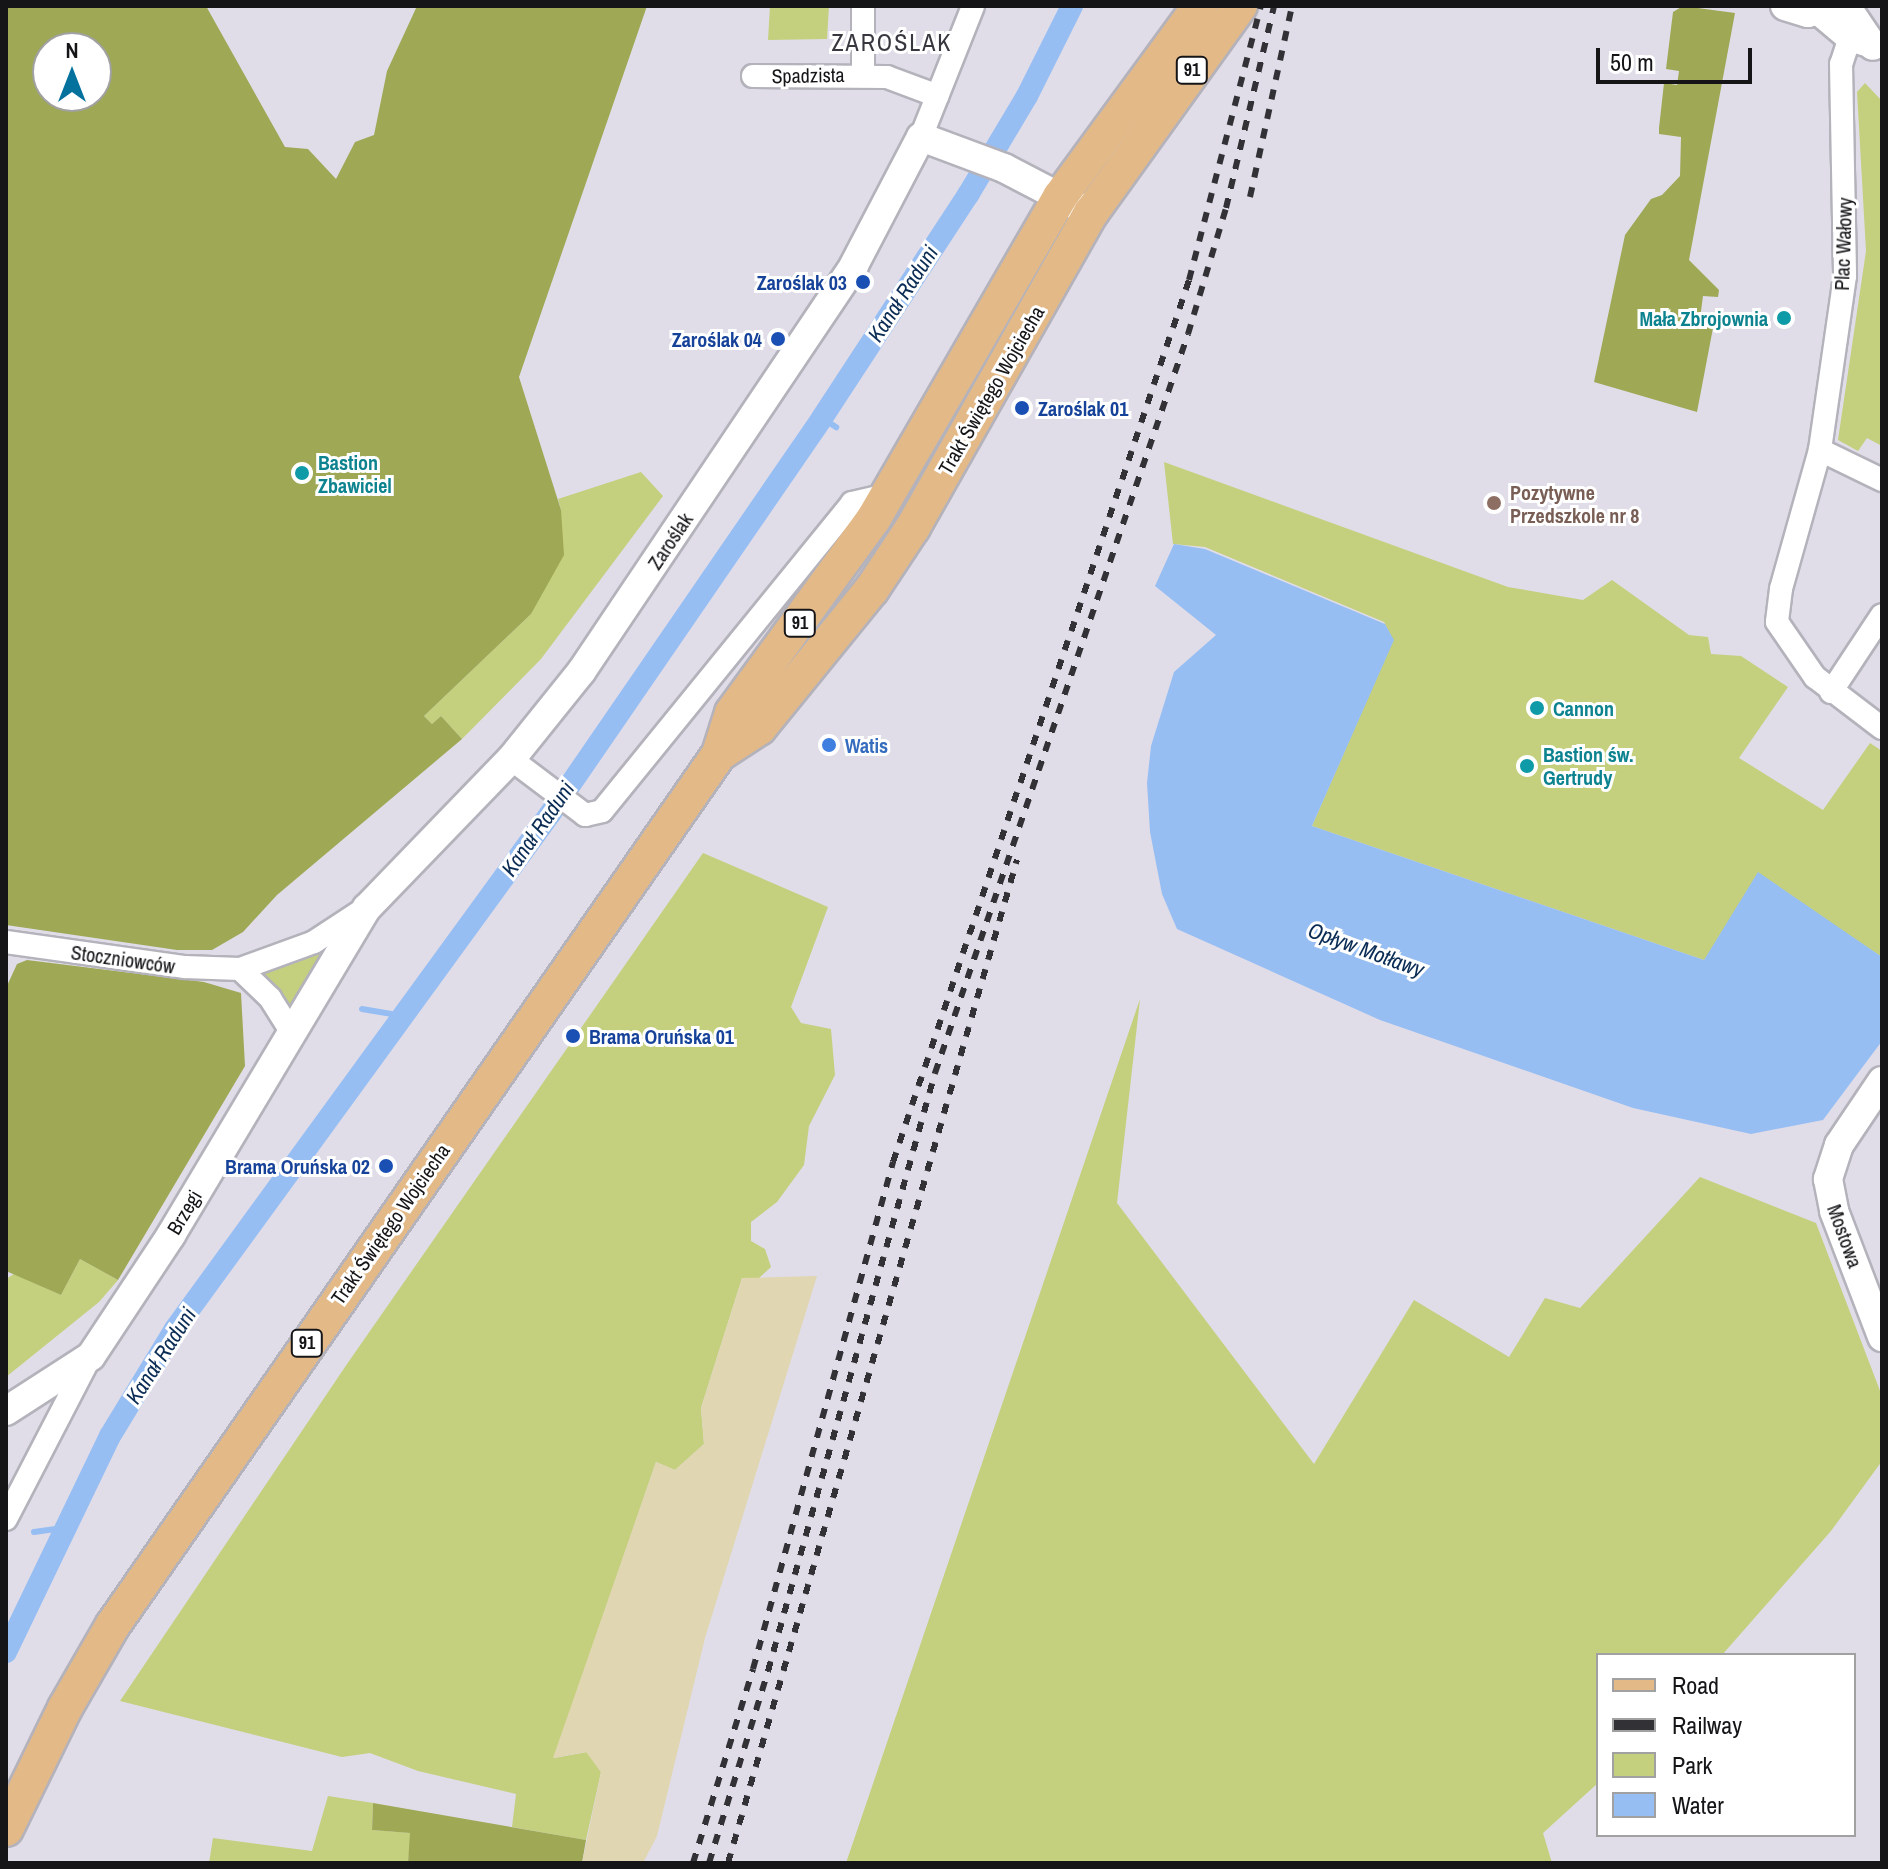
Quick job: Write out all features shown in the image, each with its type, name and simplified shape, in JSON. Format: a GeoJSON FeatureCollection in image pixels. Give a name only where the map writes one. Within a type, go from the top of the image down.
{"type":"FeatureCollection","features":[{"type":"Feature","properties":{"kind":"main road","name":"Trakt Świętego Wojciecha"},"geometry":{"type":"LineString","coordinates":[[6,1829],[65,1708],[113,1625],[719,754],[732,713],[827,588],[887,495],[1060,197],[1200,6]]}},
{"type":"Feature","properties":{"kind":"main road","name":"Trakt Świętego Wojciecha"},"geometry":{"type":"LineString","coordinates":[[719,754],[759,728],[872,589],[913,527],[1091,213],[1144,133],[1240,6]]}},
{"type":"Feature","properties":{"kind":"street","name":"Spadzista"},"geometry":{"type":"LineString","coordinates":[[863,6],[863,75]]}},
{"type":"Feature","properties":{"kind":"street","name":"Zaroślak"},"geometry":{"type":"LineString","coordinates":[[367,908],[511,759],[581,672],[854,265],[921,137],[973,6]]}},
{"type":"Feature","properties":{"kind":"street"},"geometry":{"type":"LineString","coordinates":[[1785,6],[1798,12],[1829,7],[1868,45]]}},
{"type":"Feature","properties":{"kind":"street","name":"Plac Wałowy"},"geometry":{"type":"LineString","coordinates":[[1868,45],[1841,64],[1847,251],[1820,450],[1781,589],[1777,622],[1782,634],[1831,692],[1882,728]]}},
{"type":"Feature","properties":{"kind":"street","name":"Spadzista"},"geometry":{"type":"LineString","coordinates":[[753,76],[887,77],[938,96]]}},
{"type":"Feature","properties":{"kind":"street"},"geometry":{"type":"LineString","coordinates":[[921,137],[1021,176],[1091,213]]}},
{"type":"Feature","properties":{"kind":"street"},"geometry":{"type":"LineString","coordinates":[[1820,450],[1882,480]]}},
{"type":"Feature","properties":{"kind":"street"},"geometry":{"type":"LineString","coordinates":[[511,759],[585,815],[602,811],[852,503],[887,495]]}},
{"type":"Feature","properties":{"kind":"street"},"geometry":{"type":"LineString","coordinates":[[1831,692],[1882,615]]}},
{"type":"Feature","properties":{"kind":"street","name":"Stoczniowców"},"geometry":{"type":"LineString","coordinates":[[6,942],[185,967],[240,969],[314,942],[367,908]]}},
{"type":"Feature","properties":{"kind":"street","name":"Brzegi"},"geometry":{"type":"LineString","coordinates":[[6,1519],[91,1356],[171,1235],[367,908]]}},
{"type":"Feature","properties":{"kind":"street"},"geometry":{"type":"LineString","coordinates":[[240,969],[270,998],[292,1033]]}},
{"type":"Feature","properties":{"kind":"street","name":"Mostowa"},"geometry":{"type":"LineString","coordinates":[[1882,1081],[1839,1145],[1828,1179],[1834,1211],[1882,1337]]}},
{"type":"Feature","properties":{"kind":"street"},"geometry":{"type":"LineString","coordinates":[[6,1411],[91,1356]]}},
{"type":"Feature","properties":{"kind":"green space"},"geometry":{"type":"Polygon","coordinates":[[[6,6],[206,6],[285,147],[308,149],[336,179],[355,142],[374,135],[387,71],[417,6],[647,6],[519,377],[561,510],[564,555],[531,614],[424,716],[432,724],[441,716],[462,739],[277,895],[243,932],[212,950],[177,950],[6,925],[6,6]]]}},
{"type":"Feature","properties":{"kind":"green space"},"geometry":{"type":"Polygon","coordinates":[[[770,6],[829,6],[827,39],[768,40],[770,6]]]}},
{"type":"Feature","properties":{"kind":"green space"},"geometry":{"type":"Polygon","coordinates":[[[1683,6],[1735,13],[1689,260],[1719,290],[1718,297],[1703,296],[1699,326],[1713,328],[1697,412],[1594,382],[1625,235],[1651,199],[1662,195],[1680,176],[1681,137],[1659,134],[1659,128],[1664,83],[1677,85],[1679,71],[1666,69],[1673,12],[1683,6]]]}},
{"type":"Feature","properties":{"kind":"green space"},"geometry":{"type":"Polygon","coordinates":[[[1865,83],[1882,101],[1882,446],[1867,438],[1858,451],[1838,440],[1866,251],[1857,92],[1865,83]]]}},
{"type":"Feature","properties":{"kind":"green space"},"geometry":{"type":"Polygon","coordinates":[[[1164,462],[1508,587],[1583,600],[1612,580],[1689,635],[1708,637],[1711,654],[1741,656],[1788,687],[1739,758],[1823,810],[1870,743],[1882,751],[1882,957],[1787,894],[1704,960],[1312,826],[1393,640],[1384,622],[1205,547],[1173,544],[1164,462]]]}},
{"type":"Feature","properties":{"kind":"green space"},"geometry":{"type":"Polygon","coordinates":[[[641,472],[663,496],[541,659],[462,739],[441,716],[432,724],[424,716],[531,614],[561,510],[558,499],[641,472]]]}},
{"type":"Feature","properties":{"kind":"green space"},"geometry":{"type":"Polygon","coordinates":[[[703,853],[828,907],[791,1007],[801,1023],[831,1029],[835,1075],[809,1126],[804,1165],[777,1202],[751,1222],[751,1241],[765,1249],[771,1267],[759,1278],[742,1278],[701,1408],[704,1444],[675,1470],[656,1462],[554,1758],[587,1752],[601,1772],[586,1840],[512,1827],[516,1794],[418,1771],[370,1753],[342,1757],[120,1701],[347,1364],[703,853]]]}},
{"type":"Feature","properties":{"kind":"green space"},"geometry":{"type":"Polygon","coordinates":[[[323,948],[328,949],[291,1009],[263,974],[323,948]]]}},
{"type":"Feature","properties":{"kind":"green space"},"geometry":{"type":"Polygon","coordinates":[[[27,960],[204,982],[241,993],[245,1066],[118,1280],[80,1259],[61,1295],[6,1271],[6,988],[17,964],[27,960]]]}},
{"type":"Feature","properties":{"kind":"green space"},"geometry":{"type":"Polygon","coordinates":[[[1140,999],[1117,1203],[1314,1464],[1414,1300],[1509,1357],[1545,1298],[1580,1308],[1700,1177],[1816,1223],[1882,1396],[1882,1461],[1831,1531],[1724,1653],[1596,1653],[1596,1785],[1543,1833],[1552,1863],[846,1863],[1140,999]]]}},
{"type":"Feature","properties":{"kind":"green space"},"geometry":{"type":"Polygon","coordinates":[[[80,1259],[118,1280],[99,1302],[6,1377],[6,1279],[14,1274],[61,1295],[80,1259]]]}},
{"type":"Feature","properties":{"kind":"green space"},"geometry":{"type":"Polygon","coordinates":[[[328,1796],[373,1803],[372,1830],[411,1833],[408,1863],[209,1863],[213,1838],[312,1851],[328,1796]]]}},
{"type":"Feature","properties":{"kind":"green space"},"geometry":{"type":"Polygon","coordinates":[[[373,1803],[586,1840],[582,1863],[408,1863],[410,1833],[372,1830],[373,1803]]]}},
{"type":"Feature","properties":{"kind":"sand"},"geometry":{"type":"Polygon","coordinates":[[[817,1276],[705,1638],[657,1836],[643,1863],[582,1863],[601,1772],[586,1752],[553,1758],[656,1462],[675,1470],[704,1444],[701,1408],[742,1278],[817,1276]]]}},
{"type":"Feature","properties":{"kind":"water","name":"Opływ Motławy"},"geometry":{"type":"Polygon","coordinates":[[[1174,544],[1205,549],[1385,624],[1394,640],[1312,826],[1704,960],[1758,872],[1882,957],[1882,1041],[1823,1120],[1751,1134],[1633,1108],[1380,1020],[1177,929],[1162,894],[1150,832],[1147,783],[1151,746],[1174,672],[1216,635],[1155,586],[1174,544]]]}},
{"type":"Feature","properties":{"kind":"waterway","name":"Kanał Raduni"},"geometry":{"type":"LineString","coordinates":[[6,1652],[110,1436],[175,1329],[550,814],[822,418],[968,195],[1027,96],[1072,6]]}},
{"type":"Feature","properties":{"kind":"waterway"},"geometry":{"type":"LineString","coordinates":[[822,418],[836,427]]}},
{"type":"Feature","properties":{"kind":"waterway"},"geometry":{"type":"LineString","coordinates":[[362,1009],[404,1016]]}},
{"type":"Feature","properties":{"kind":"waterway"},"geometry":{"type":"LineString","coordinates":[[34,1532],[63,1528]]}},
{"type":"Feature","properties":{"kind":"railway"},"geometry":{"type":"LineString","coordinates":[[693,1863],[753,1669],[893,1162],[1189,280],[1261,6]]}},
{"type":"Feature","properties":{"kind":"railway"},"geometry":{"type":"LineString","coordinates":[[709,1863],[768,1671],[935,1073],[1188,334],[1226,208],[1274,6]]}},
{"type":"Feature","properties":{"kind":"railway"},"geometry":{"type":"LineString","coordinates":[[1250,197],[1292,6]]}},
{"type":"Feature","properties":{"kind":"railway"},"geometry":{"type":"LineString","coordinates":[[728,1863],[1017,860]]}},
{"type":"Feature","properties":{"kind":"place","name":"Zaroślak 03"},"geometry":{"type":"Point","coordinates":[863,282]}},
{"type":"Feature","properties":{"kind":"place","name":"Mała Zbrojownia"},"geometry":{"type":"Point","coordinates":[1784,318]}},
{"type":"Feature","properties":{"kind":"place","name":"Zaroślak 04"},"geometry":{"type":"Point","coordinates":[778,339]}},
{"type":"Feature","properties":{"kind":"place","name":"Zaroślak 01"},"geometry":{"type":"Point","coordinates":[1022,408]}},
{"type":"Feature","properties":{"kind":"place","name":"Bastion Zbawiciel"},"geometry":{"type":"Point","coordinates":[302,473]}},
{"type":"Feature","properties":{"kind":"place","name":"Pozytywne Przedszkole nr 8"},"geometry":{"type":"Point","coordinates":[1494,503]}},
{"type":"Feature","properties":{"kind":"place","name":"Cannon"},"geometry":{"type":"Point","coordinates":[1537,708]}},
{"type":"Feature","properties":{"kind":"place","name":"Watis"},"geometry":{"type":"Point","coordinates":[829,745]}},
{"type":"Feature","properties":{"kind":"place","name":"Bastion św. Gertrudy"},"geometry":{"type":"Point","coordinates":[1527,766]}},
{"type":"Feature","properties":{"kind":"place","name":"Brama Oruńska 01"},"geometry":{"type":"Point","coordinates":[573,1036]}},
{"type":"Feature","properties":{"kind":"place","name":"Brama Oruńska 02"},"geometry":{"type":"Point","coordinates":[386,1166]}},
{"type":"Feature","properties":{"kind":"district","name":"ZAROŚLAK"},"geometry":{"type":"Point","coordinates":[892,43]}}]}
